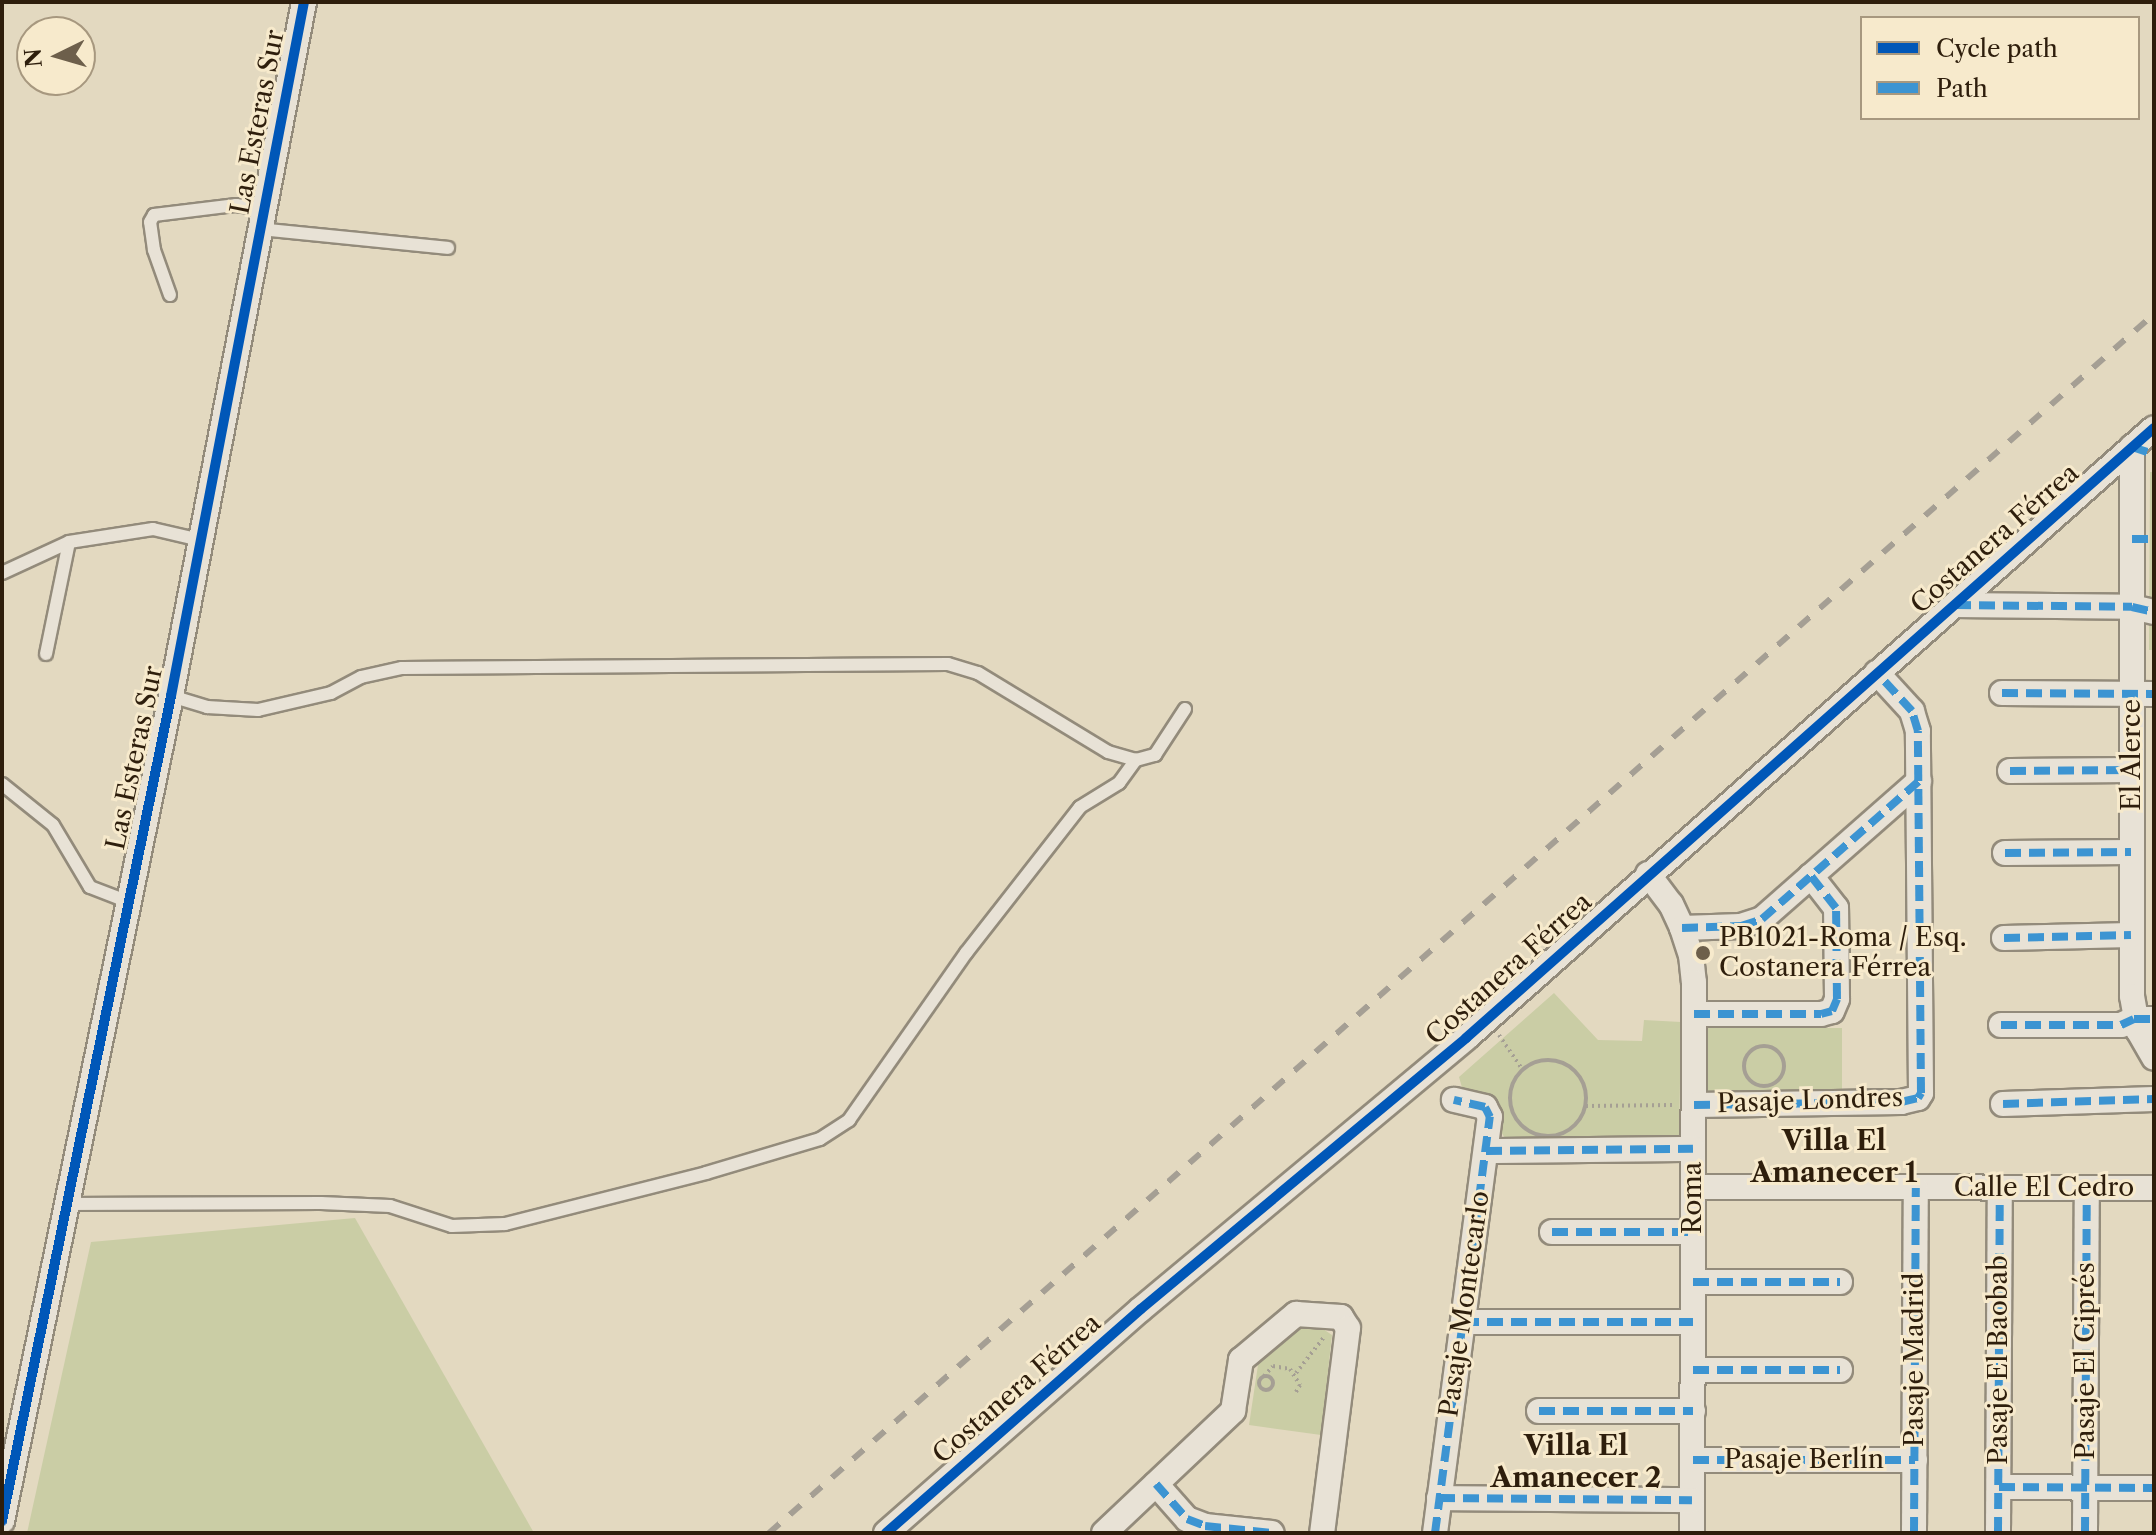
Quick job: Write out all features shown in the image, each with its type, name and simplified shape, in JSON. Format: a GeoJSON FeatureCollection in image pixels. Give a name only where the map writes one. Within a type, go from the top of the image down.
{"type":"FeatureCollection","features":[{"type":"Feature","properties":{"kind":"street","name":"Las Esteras Sur"},"geometry":{"type":"LineString","coordinates":[[2,1521],[64,1204],[171,696],[304,2]]}},
{"type":"Feature","properties":{"kind":"street","name":"Costanera Férrea"},"geometry":{"type":"LineString","coordinates":[[886,1533],[1141,1309],[1488,1019],[1954,605],[2143,450],[2154,428]]}},
{"type":"Feature","properties":{"kind":"street","name":"El Alerce"},"geometry":{"type":"LineString","coordinates":[[2143,450],[2143,694],[2132,770],[2131,852],[2144,1019],[2154,1058]]}},
{"type":"Feature","properties":{"kind":"street"},"geometry":{"type":"LineString","coordinates":[[1954,605],[2143,609]]}},
{"type":"Feature","properties":{"kind":"street","name":"Pasaje Londres"},"geometry":{"type":"LineString","coordinates":[[1694,1105],[1901,1102],[1918,1098],[1923,1085],[1916,720],[1877,673]]}},
{"type":"Feature","properties":{"kind":"street"},"geometry":{"type":"LineString","coordinates":[[2002,693],[2143,694]]}},
{"type":"Feature","properties":{"kind":"street"},"geometry":{"type":"LineString","coordinates":[[2010,771],[2132,770]]}},
{"type":"Feature","properties":{"kind":"street"},"geometry":{"type":"LineString","coordinates":[[1682,928],[1755,923],[1919,781]]}},
{"type":"Feature","properties":{"kind":"street"},"geometry":{"type":"LineString","coordinates":[[2005,853],[2131,852]]}},
{"type":"Feature","properties":{"kind":"street","name":"Roma"},"geometry":{"type":"LineString","coordinates":[[1648,874],[1671,904],[1691,955],[1694,1014],[1692,1533]]}},
{"type":"Feature","properties":{"kind":"street"},"geometry":{"type":"LineString","coordinates":[[1694,1014],[1821,1014],[1832,1011],[1837,999],[1836,908],[1811,876]]}},
{"type":"Feature","properties":{"kind":"street"},"geometry":{"type":"LineString","coordinates":[[2004,938],[2139,931]]}},
{"type":"Feature","properties":{"kind":"street"},"geometry":{"type":"LineString","coordinates":[[2001,1025],[2121,1025],[2144,1019]]}},
{"type":"Feature","properties":{"kind":"street"},"geometry":{"type":"LineString","coordinates":[[2003,1104],[2154,1099]]}},
{"type":"Feature","properties":{"kind":"street","name":"Pasaje Montecarlo"},"geometry":{"type":"LineString","coordinates":[[1435,1533],[1490,1117],[1485,1107],[1454,1100]]}},
{"type":"Feature","properties":{"kind":"street"},"geometry":{"type":"LineString","coordinates":[[1486,1151],[1693,1149]]}},
{"type":"Feature","properties":{"kind":"street","name":"Calle El Cedro"},"geometry":{"type":"LineString","coordinates":[[1693,1187],[2154,1188]]}},
{"type":"Feature","properties":{"kind":"street","name":"Pasaje Madrid"},"geometry":{"type":"LineString","coordinates":[[1914,1533],[1916,1188]]}},
{"type":"Feature","properties":{"kind":"street","name":"Pasaje El Baobab"},"geometry":{"type":"LineString","coordinates":[[1998,1533],[2000,1188]]}},
{"type":"Feature","properties":{"kind":"street","name":"Pasaje El Ciprés"},"geometry":{"type":"LineString","coordinates":[[2085,1533],[2087,1188]]}},
{"type":"Feature","properties":{"kind":"street"},"geometry":{"type":"LineString","coordinates":[[1552,1232],[1693,1232]]}},
{"type":"Feature","properties":{"kind":"street"},"geometry":{"type":"LineString","coordinates":[[1693,1282],[1840,1282]]}},
{"type":"Feature","properties":{"kind":"street"},"geometry":{"type":"LineString","coordinates":[[1104,1533],[1233,1411],[1241,1360],[1296,1314],[1341,1317],[1346,1324],[1322,1533]]}},
{"type":"Feature","properties":{"kind":"street"},"geometry":{"type":"LineString","coordinates":[[1463,1322],[1693,1322]]}},
{"type":"Feature","properties":{"kind":"street"},"geometry":{"type":"LineString","coordinates":[[1693,1370],[1840,1370]]}},
{"type":"Feature","properties":{"kind":"street"},"geometry":{"type":"LineString","coordinates":[[1539,1411],[1693,1411]]}},
{"type":"Feature","properties":{"kind":"street","name":"Pasaje Berlín"},"geometry":{"type":"LineString","coordinates":[[1693,1460],[1915,1460]]}},
{"type":"Feature","properties":{"kind":"street"},"geometry":{"type":"LineString","coordinates":[[1156,1484],[1187,1519],[1205,1526],[1272,1533]]}},
{"type":"Feature","properties":{"kind":"street"},"geometry":{"type":"LineString","coordinates":[[1999,1487],[2154,1488]]}},
{"type":"Feature","properties":{"kind":"street"},"geometry":{"type":"LineString","coordinates":[[1439,1498],[1692,1500]]}},
{"type":"Feature","properties":{"kind":"lane"},"geometry":{"type":"LineString","coordinates":[[170,295],[154,250],[150,222],[154,215],[236,205],[261,219],[448,248]]}},
{"type":"Feature","properties":{"kind":"lane"},"geometry":{"type":"LineString","coordinates":[[2,573],[69,542],[153,529],[200,540]]}},
{"type":"Feature","properties":{"kind":"lane"},"geometry":{"type":"LineString","coordinates":[[46,654],[69,542]]}},
{"type":"Feature","properties":{"kind":"lane"},"geometry":{"type":"LineString","coordinates":[[171,696],[207,707],[258,710],[331,693],[361,677],[402,668],[948,664],[978,673],[1108,752],[1136,760],[1155,755],[1185,709]]}},
{"type":"Feature","properties":{"kind":"lane"},"geometry":{"type":"LineString","coordinates":[[64,1204],[321,1203],[390,1206],[452,1226],[505,1224],[706,1173],[820,1139],[849,1120],[966,953],[1080,807],[1119,783],[1136,760]]}},
{"type":"Feature","properties":{"kind":"lane"},"geometry":{"type":"LineString","coordinates":[[2,784],[53,825],[90,887],[127,901]]}},
{"type":"Feature","properties":{"kind":"path"},"geometry":{"type":"LineString","coordinates":[[1488,1019],[1522,1069]]}},
{"type":"Feature","properties":{"kind":"path"},"geometry":{"type":"LineString","coordinates":[[1761,1047],[1778,1052],[1783,1064],[1779,1078],[1768,1086],[1756,1084],[1748,1078],[1744,1068],[1748,1055],[1761,1047]]}},
{"type":"Feature","properties":{"kind":"path"},"geometry":{"type":"LineString","coordinates":[[1541,1060],[1563,1062],[1577,1072],[1584,1084],[1586,1106],[1574,1126],[1563,1134],[1549,1137],[1528,1131],[1517,1121],[1510,1100],[1513,1083],[1522,1069],[1541,1060]]}},
{"type":"Feature","properties":{"kind":"path"},"geometry":{"type":"LineString","coordinates":[[1586,1106],[1694,1105]]}},
{"type":"Feature","properties":{"kind":"path"},"geometry":{"type":"LineString","coordinates":[[1296,1373],[1324,1337],[1346,1324]]}},
{"type":"Feature","properties":{"kind":"path"},"geometry":{"type":"LineString","coordinates":[[1264,1376],[1273,1366],[1282,1365],[1296,1373],[1300,1385],[1296,1392]]}},
{"type":"Feature","properties":{"kind":"green space"},"geometry":{"type":"Polygon","coordinates":[[[2150,472],[2154,472],[2154,650],[2149,650],[2150,472]]]}},
{"type":"Feature","properties":{"kind":"green space"},"geometry":{"type":"Polygon","coordinates":[[[1554,993],[1598,1040],[1642,1041],[1644,1020],[1681,1022],[1679,1142],[1507,1141],[1501,1132],[1499,1110],[1465,1098],[1459,1077],[1554,993]]]}},
{"type":"Feature","properties":{"kind":"green space"},"geometry":{"type":"Polygon","coordinates":[[[1708,1028],[1842,1028],[1842,1099],[1708,1099],[1708,1028]]]}},
{"type":"Feature","properties":{"kind":"green space"},"geometry":{"type":"Polygon","coordinates":[[[355,1218],[534,1533],[27,1533],[91,1242],[355,1218]]]}},
{"type":"Feature","properties":{"kind":"green space"},"geometry":{"type":"Polygon","coordinates":[[[1298,1327],[1323,1329],[1332,1335],[1321,1435],[1249,1425],[1258,1365],[1298,1327]]]}},
{"type":"Feature","properties":{"kind":"railway"},"geometry":{"type":"LineString","coordinates":[[769,1533],[2154,314]]}},
{"type":"Feature","properties":{"kind":"marked path"},"geometry":{"type":"LineString","coordinates":[[2132,447],[2154,454]]}},
{"type":"Feature","properties":{"kind":"marked path"},"geometry":{"type":"LineString","coordinates":[[2132,539],[2154,539]]}},
{"type":"Feature","properties":{"kind":"marked path"},"geometry":{"type":"LineString","coordinates":[[1955,605],[2132,607],[2154,612]]}},
{"type":"Feature","properties":{"kind":"marked path"},"geometry":{"type":"LineString","coordinates":[[1694,1105],[1901,1102],[1918,1098],[1921,1093],[1918,731],[1912,711],[1877,673]]}},
{"type":"Feature","properties":{"kind":"marked path"},"geometry":{"type":"LineString","coordinates":[[2002,693],[2154,694]]}},
{"type":"Feature","properties":{"kind":"marked path"},"geometry":{"type":"LineString","coordinates":[[2010,771],[2132,770]]}},
{"type":"Feature","properties":{"kind":"marked path"},"geometry":{"type":"LineString","coordinates":[[1682,928],[1741,926],[1762,919],[1919,781]]}},
{"type":"Feature","properties":{"kind":"marked path"},"geometry":{"type":"LineString","coordinates":[[2005,853],[2131,852]]}},
{"type":"Feature","properties":{"kind":"marked path"},"geometry":{"type":"LineString","coordinates":[[1694,1014],[1821,1014],[1832,1011],[1837,999],[1836,908],[1811,876]]}},
{"type":"Feature","properties":{"kind":"marked path"},"geometry":{"type":"LineString","coordinates":[[2004,938],[2131,935]]}},
{"type":"Feature","properties":{"kind":"marked path"},"geometry":{"type":"LineString","coordinates":[[2001,1025],[2121,1025],[2134,1019],[2154,1019]]}},
{"type":"Feature","properties":{"kind":"marked path"},"geometry":{"type":"LineString","coordinates":[[2003,1104],[2154,1099]]}},
{"type":"Feature","properties":{"kind":"marked path"},"geometry":{"type":"LineString","coordinates":[[1435,1533],[1490,1117],[1485,1107],[1454,1100]]}},
{"type":"Feature","properties":{"kind":"marked path"},"geometry":{"type":"LineString","coordinates":[[1486,1151],[1693,1149]]}},
{"type":"Feature","properties":{"kind":"marked path"},"geometry":{"type":"LineString","coordinates":[[1914,1533],[1916,1188]]}},
{"type":"Feature","properties":{"kind":"marked path"},"geometry":{"type":"LineString","coordinates":[[1998,1533],[2000,1188]]}},
{"type":"Feature","properties":{"kind":"marked path"},"geometry":{"type":"LineString","coordinates":[[2085,1533],[2087,1188]]}},
{"type":"Feature","properties":{"kind":"marked path"},"geometry":{"type":"LineString","coordinates":[[1552,1232],[1693,1232]]}},
{"type":"Feature","properties":{"kind":"marked path"},"geometry":{"type":"LineString","coordinates":[[1693,1282],[1840,1282]]}},
{"type":"Feature","properties":{"kind":"marked path"},"geometry":{"type":"LineString","coordinates":[[1463,1322],[1693,1322]]}},
{"type":"Feature","properties":{"kind":"marked path"},"geometry":{"type":"LineString","coordinates":[[1693,1370],[1840,1370]]}},
{"type":"Feature","properties":{"kind":"marked path"},"geometry":{"type":"LineString","coordinates":[[1539,1411],[1693,1411]]}},
{"type":"Feature","properties":{"kind":"marked path"},"geometry":{"type":"LineString","coordinates":[[1693,1460],[1915,1460]]}},
{"type":"Feature","properties":{"kind":"marked path"},"geometry":{"type":"LineString","coordinates":[[1156,1484],[1187,1519],[1205,1526],[1272,1533]]}},
{"type":"Feature","properties":{"kind":"marked path"},"geometry":{"type":"LineString","coordinates":[[1999,1487],[2154,1488]]}},
{"type":"Feature","properties":{"kind":"marked path"},"geometry":{"type":"LineString","coordinates":[[1439,1498],[1692,1500]]}},
{"type":"Feature","properties":{"kind":"cycle path"},"geometry":{"type":"LineString","coordinates":[[2,1521],[171,696],[304,2]]}},
{"type":"Feature","properties":{"kind":"cycle path"},"geometry":{"type":"LineString","coordinates":[[886,1533],[1141,1309],[1466,1038],[2154,428]]}},
{"type":"Feature","properties":{"kind":"place","name":"PB1021-Roma / Esq. Costanera Férrea"},"geometry":{"type":"Point","coordinates":[1703,953]}},
{"type":"Feature","properties":{"kind":"district","name":"Villa El Amanecer 1"},"geometry":{"type":"Point","coordinates":[1834,1156]}},
{"type":"Feature","properties":{"kind":"district","name":"Villa El Amanecer 2"},"geometry":{"type":"Point","coordinates":[1576,1461]}}]}
